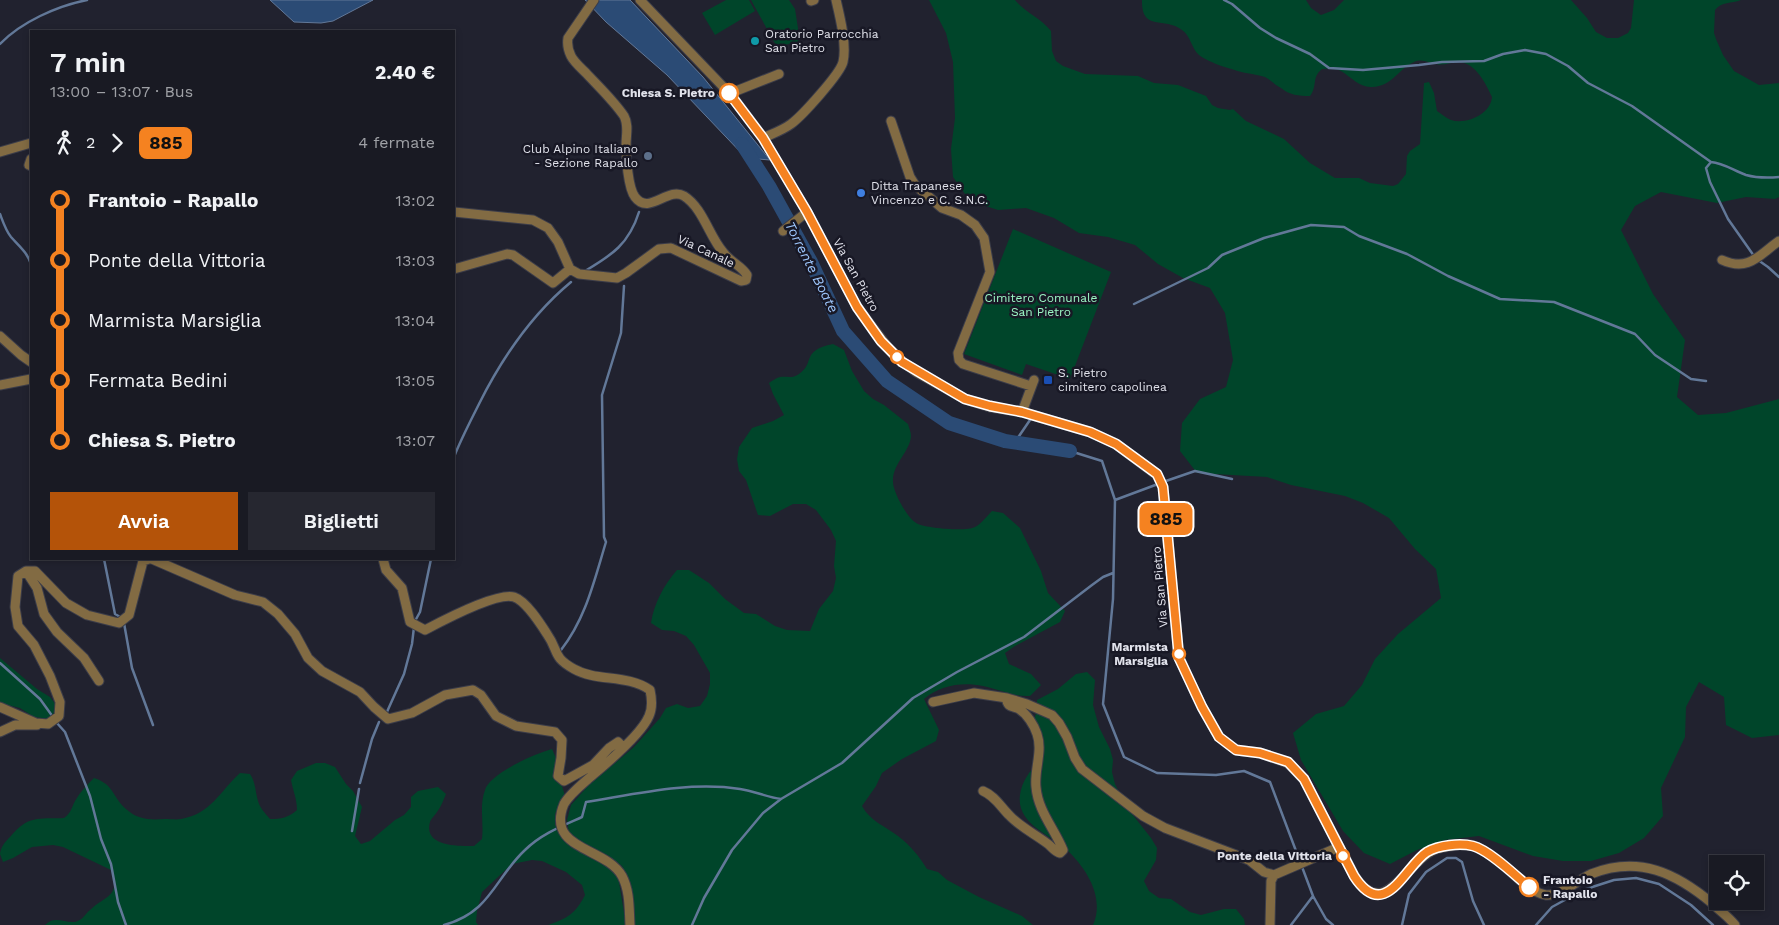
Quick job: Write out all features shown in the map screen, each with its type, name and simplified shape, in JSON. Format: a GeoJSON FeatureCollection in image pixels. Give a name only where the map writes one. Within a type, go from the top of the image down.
{"type":"FeatureCollection","features":[{"type":"Feature","properties":{"kind":"street","name":"Via San Pietro"},"geometry":{"type":"LineString","coordinates":[[640,0],[732,96],[763,138],[807,212],[857,307],[893,354],[916,372],[965,399],[1022,412],[1090,432],[1116,444],[1157,474],[1163,487],[1179,658],[1202,707],[1219,737],[1236,750],[1260,753],[1288,762],[1304,779],[1359,883],[1368,891],[1378,894],[1394,888],[1427,853],[1441,847],[1465,845],[1477,847],[1503,865],[1529,887],[1545,895],[1553,894],[1600,871],[1615,867],[1639,866],[1665,872],[1699,893],[1735,925]]}},
{"type":"Feature","properties":{"kind":"street"},"geometry":{"type":"LineString","coordinates":[[763,138],[791,124],[838,73],[843,62],[844,50],[836,0]]}},
{"type":"Feature","properties":{"kind":"street","name":"Via Canale"},"geometry":{"type":"LineString","coordinates":[[570,269],[579,274],[616,278],[626,273],[658,249],[671,248],[741,281],[746,280],[747,275],[744,270],[730,261],[721,250],[694,206],[683,195],[673,194],[650,204],[642,203],[635,197],[630,186],[627,158],[627,123],[624,116],[572,58],[567,44],[568,38],[592,3]]}},
{"type":"Feature","properties":{"kind":"street"},"geometry":{"type":"LineString","coordinates":[[732,96],[736,91],[779,74]]}},
{"type":"Feature","properties":{"kind":"street"},"geometry":{"type":"LineString","coordinates":[[891,122],[914,185],[942,208],[961,215],[974,225],[984,238],[990,272],[958,353],[959,360],[963,364],[1033,383],[1022,412]]}},
{"type":"Feature","properties":{"kind":"street"},"geometry":{"type":"LineString","coordinates":[[0,152],[30,142]]}},
{"type":"Feature","properties":{"kind":"street"},"geometry":{"type":"LineString","coordinates":[[455,212],[533,220],[548,228],[558,242],[570,269],[552,282],[513,255],[507,254],[455,270]]}},
{"type":"Feature","properties":{"kind":"street"},"geometry":{"type":"LineString","coordinates":[[785,229],[807,212]]}},
{"type":"Feature","properties":{"kind":"street"},"geometry":{"type":"LineString","coordinates":[[1722,260],[1732,264],[1753,262],[1779,241]]}},
{"type":"Feature","properties":{"kind":"street"},"geometry":{"type":"LineString","coordinates":[[0,336],[30,360]]}},
{"type":"Feature","properties":{"kind":"street"},"geometry":{"type":"LineString","coordinates":[[0,385],[30,379]]}},
{"type":"Feature","properties":{"kind":"street"},"geometry":{"type":"LineString","coordinates":[[0,707],[42,724],[48,724],[59,716],[60,702],[50,676],[34,645],[18,626],[15,607],[18,576],[26,570],[35,571],[66,603],[87,614],[119,623],[129,615],[144,561],[147,560]]}},
{"type":"Feature","properties":{"kind":"street"},"geometry":{"type":"LineString","coordinates":[[152,560],[235,595],[263,602],[278,614],[296,634],[308,658],[322,671],[360,692],[388,719],[412,713],[445,695],[473,690],[481,695],[496,716],[516,726],[555,732],[562,740],[562,758],[558,776],[564,781],[593,765],[609,748],[618,742],[623,746]]}},
{"type":"Feature","properties":{"kind":"street"},"geometry":{"type":"LineString","coordinates":[[383,560],[386,570],[402,588],[410,622],[425,630],[457,614],[501,597],[515,597],[528,606],[548,635],[559,660],[576,670],[598,676],[639,682],[650,690],[653,701],[649,716],[639,732],[579,787],[565,803],[560,821],[565,836],[575,844],[613,865],[622,876],[628,896],[630,925]]}},
{"type":"Feature","properties":{"kind":"street"},"geometry":{"type":"LineString","coordinates":[[26,570],[37,588],[44,614],[57,632],[84,658],[99,682]]}},
{"type":"Feature","properties":{"kind":"street"},"geometry":{"type":"LineString","coordinates":[[933,702],[974,693],[1007,698],[1052,715],[1067,737],[1075,758],[1082,769],[1143,816],[1165,828],[1249,860],[1264,872],[1274,875]]}},
{"type":"Feature","properties":{"kind":"street"},"geometry":{"type":"LineString","coordinates":[[983,791],[999,802],[1009,815],[1050,845],[1056,852],[1060,853],[1063,850],[1039,805],[1036,786],[1039,747],[1037,734],[1026,714],[1019,708],[1009,706],[1006,701],[1007,698]]}},
{"type":"Feature","properties":{"kind":"street"},"geometry":{"type":"LineString","coordinates":[[0,732],[15,725],[42,724]]}},
{"type":"Feature","properties":{"kind":"street"},"geometry":{"type":"LineString","coordinates":[[1270,925],[1271,881],[1274,875],[1339,847]]}},
{"type":"Feature","properties":{"kind":"green space"},"geometry":{"type":"Polygon","coordinates":[[[726,0],[749,0],[755,11],[715,35],[702,13],[726,0]]]}},
{"type":"Feature","properties":{"kind":"green space"},"geometry":{"type":"Polygon","coordinates":[[[751,0],[789,0],[795,9],[800,41],[777,47],[751,0]]]}},
{"type":"Feature","properties":{"kind":"green space"},"geometry":{"type":"Polygon","coordinates":[[[929,0],[1015,0],[1043,22],[1051,31],[1052,51],[1056,61],[1063,66],[1085,74],[1138,76],[1154,83],[1178,85],[1206,96],[1212,105],[1218,108],[1233,109],[1246,121],[1284,139],[1310,163],[1335,178],[1359,178],[1370,183],[1393,186],[1398,184],[1406,174],[1407,156],[1410,151],[1420,144],[1424,83],[1429,82],[1434,93],[1437,111],[1451,120],[1464,121],[1477,117],[1491,103],[1492,97],[1487,86],[1480,75],[1470,66],[1459,62],[1439,64],[1417,61],[1408,65],[1385,84],[1372,87],[1360,84],[1339,70],[1322,69],[1315,79],[1314,89],[1310,96],[1294,95],[1265,77],[1228,68],[1203,58],[1196,52],[1187,35],[1182,30],[1175,26],[1149,20],[1145,16],[1142,0],[1306,0],[1311,8],[1321,15],[1334,10],[1344,0],[1571,0],[1587,18],[1596,32],[1607,38],[1618,38],[1628,33],[1631,28],[1634,0],[1741,0],[1724,4],[1715,10],[1714,33],[1723,55],[1734,71],[1759,85],[1779,83],[1779,197],[1775,199],[1746,197],[1717,203],[1661,192],[1635,206],[1621,230],[1653,294],[1685,340],[1677,397],[1698,415],[1726,413],[1779,399],[1779,735],[1752,738],[1726,725],[1724,697],[1699,682],[1686,707],[1685,737],[1661,788],[1663,816],[1644,838],[1619,853],[1591,861],[1563,861],[1533,856],[1479,836],[1444,840],[1417,850],[1390,864],[1364,853],[1343,831],[1301,760],[1293,733],[1316,714],[1344,706],[1362,685],[1375,659],[1398,634],[1441,598],[1436,569],[1415,549],[1389,518],[1363,503],[1345,496],[1291,485],[1267,477],[1197,473],[1180,451],[1182,423],[1200,399],[1226,387],[1233,360],[1225,313],[1210,288],[1183,278],[1158,264],[1135,245],[1108,237],[1079,233],[1054,218],[1026,208],[998,210],[970,201],[953,177],[951,149],[955,118],[953,62],[946,33],[929,0]]]}},
{"type":"Feature","properties":{"kind":"green space","name":"Cimitero Comunale San Pietro"},"geometry":{"type":"Polygon","coordinates":[[[1013,229],[1111,272],[1070,379],[1026,364],[1022,375],[964,354],[1013,229]]]}},
{"type":"Feature","properties":{"kind":"green space"},"geometry":{"type":"Polygon","coordinates":[[[833,344],[844,350],[852,371],[864,391],[908,424],[911,434],[910,442],[895,469],[893,482],[898,499],[910,517],[918,524],[946,529],[964,529],[977,526],[992,511],[1003,513],[1020,528],[1041,571],[1048,593],[1065,611],[1060,622],[1005,653],[1009,664],[1031,674],[1041,685],[1030,696],[967,684],[952,686],[931,694],[924,699],[939,730],[936,741],[902,759],[882,773],[876,786],[862,806],[873,819],[907,844],[918,855],[927,869],[938,872],[947,880],[979,897],[1022,916],[1033,925],[635,925],[630,881],[622,866],[609,856],[582,843],[569,833],[567,820],[571,805],[588,786],[634,747],[660,718],[666,708],[677,704],[688,708],[700,706],[707,696],[710,673],[694,645],[686,636],[674,631],[662,630],[651,623],[654,608],[660,595],[677,570],[689,570],[709,583],[725,599],[744,613],[756,614],[775,626],[787,630],[810,631],[819,609],[833,591],[836,578],[834,566],[836,541],[831,530],[816,510],[806,504],[793,504],[770,516],[758,515],[746,480],[739,471],[737,459],[739,447],[752,428],[784,415],[769,383],[780,377],[796,376],[804,370],[812,353],[833,344]]]}},
{"type":"Feature","properties":{"kind":"green space"},"geometry":{"type":"Polygon","coordinates":[[[0,658],[37,689],[50,697],[56,705],[53,715],[49,719],[34,717],[20,708],[0,703],[0,658]]]}},
{"type":"Feature","properties":{"kind":"green space"},"geometry":{"type":"Polygon","coordinates":[[[1087,672],[1095,680],[1093,705],[1099,727],[1110,749],[1115,784],[1125,805],[1157,848],[1156,860],[1144,881],[1149,891],[1159,898],[1171,899],[1190,912],[1201,915],[1224,909],[1236,909],[1244,919],[1245,925],[1093,925],[1097,905],[1092,884],[1087,875],[1067,850],[1036,828],[1023,814],[1020,805],[1021,789],[1028,774],[1042,756],[1034,721],[1037,700],[1058,689],[1076,674],[1087,672]]]}},
{"type":"Feature","properties":{"kind":"green space"},"geometry":{"type":"Polygon","coordinates":[[[552,749],[556,758],[556,779],[562,786],[565,796],[555,814],[555,824],[559,834],[573,847],[614,871],[619,882],[626,925],[548,925],[570,914],[578,907],[585,895],[582,885],[566,872],[542,861],[532,860],[512,864],[482,892],[477,911],[476,922],[478,925],[45,925],[52,920],[75,922],[82,918],[113,891],[114,879],[111,870],[63,847],[53,845],[32,847],[3,862],[0,854],[2,846],[22,825],[40,819],[64,818],[70,813],[79,795],[94,778],[106,784],[121,805],[135,815],[149,819],[181,819],[208,807],[240,773],[250,774],[261,808],[270,819],[278,819],[297,810],[291,780],[297,771],[316,763],[325,763],[335,767],[362,807],[355,836],[361,844],[370,841],[404,815],[411,807],[411,797],[418,791],[438,787],[446,794],[440,808],[430,822],[429,830],[432,836],[437,841],[452,845],[474,846],[482,839],[482,802],[488,784],[495,777],[514,765],[552,749]]]}},
{"type":"Feature","properties":{"kind":"water"},"geometry":{"type":"Polygon","coordinates":[[[270,0],[373,0],[333,21],[321,23],[294,22],[270,0]]]}},
{"type":"Feature","properties":{"kind":"water"},"geometry":{"type":"Polygon","coordinates":[[[585,0],[630,0],[703,77],[770,160],[746,158],[667,75],[606,22],[585,0]]]}},
{"type":"Feature","properties":{"kind":"waterway"},"geometry":{"type":"LineString","coordinates":[[0,44],[18,29],[40,16],[64,6],[87,0]]}},
{"type":"Feature","properties":{"kind":"waterway"},"geometry":{"type":"LineString","coordinates":[[1224,0],[1232,4],[1260,28],[1310,54],[1329,68],[1363,70],[1442,62],[1484,61],[1503,54],[1525,50],[1546,54],[1568,66],[1588,83],[1632,106],[1711,162],[1750,176],[1762,178],[1779,177]]}},
{"type":"Feature","properties":{"kind":"waterway","name":"Torrente Boate"},"geometry":{"type":"LineString","coordinates":[[742,144],[769,186],[811,262],[843,331],[887,381],[949,423],[1005,441],[1070,451]]}},
{"type":"Feature","properties":{"kind":"waterway"},"geometry":{"type":"LineString","coordinates":[[1711,162],[1706,168],[1710,182],[1728,219],[1754,256]]}},
{"type":"Feature","properties":{"kind":"waterway"},"geometry":{"type":"LineString","coordinates":[[585,271],[603,260],[625,241],[639,212]]}},
{"type":"Feature","properties":{"kind":"waterway"},"geometry":{"type":"LineString","coordinates":[[0,214],[9,235],[25,253],[30,262]]}},
{"type":"Feature","properties":{"kind":"waterway"},"geometry":{"type":"LineString","coordinates":[[1134,304],[1208,268],[1222,255],[1264,238],[1311,225],[1344,227],[1359,236],[1407,254],[1448,276],[1500,299],[1554,302],[1635,334],[1655,355],[1691,379],[1706,381]]}},
{"type":"Feature","properties":{"kind":"waterway"},"geometry":{"type":"LineString","coordinates":[[1758,260],[1779,277]]}},
{"type":"Feature","properties":{"kind":"waterway"},"geometry":{"type":"LineString","coordinates":[[455,455],[479,404],[507,354],[530,323],[571,282]]}},
{"type":"Feature","properties":{"kind":"waterway"},"geometry":{"type":"LineString","coordinates":[[561,650],[570,638],[583,612],[606,542],[604,537],[602,395],[621,333],[624,286]]}},
{"type":"Feature","properties":{"kind":"waterway"},"geometry":{"type":"LineString","coordinates":[[1015,442],[1030,420]]}},
{"type":"Feature","properties":{"kind":"waterway"},"geometry":{"type":"LineString","coordinates":[[1070,451],[1102,461],[1115,500],[1113,599],[1103,704],[1124,757],[1157,773],[1216,775],[1244,771],[1270,782],[1313,896],[1326,919],[1333,925]]}},
{"type":"Feature","properties":{"kind":"waterway"},"geometry":{"type":"LineString","coordinates":[[1163,482],[1195,471],[1232,479]]}},
{"type":"Feature","properties":{"kind":"waterway"},"geometry":{"type":"LineString","coordinates":[[1115,500],[1158,484]]}},
{"type":"Feature","properties":{"kind":"waterway"},"geometry":{"type":"LineString","coordinates":[[104,560],[115,614],[122,618]]}},
{"type":"Feature","properties":{"kind":"waterway"},"geometry":{"type":"LineString","coordinates":[[415,621],[420,612],[431,560]]}},
{"type":"Feature","properties":{"kind":"waterway"},"geometry":{"type":"LineString","coordinates":[[692,925],[704,898],[732,850],[763,813],[781,799],[842,763],[913,698],[957,672],[1024,637],[1103,577],[1113,573]]}},
{"type":"Feature","properties":{"kind":"waterway"},"geometry":{"type":"LineString","coordinates":[[124,623],[132,668],[153,725]]}},
{"type":"Feature","properties":{"kind":"waterway"},"geometry":{"type":"LineString","coordinates":[[386,714],[404,674],[412,644],[414,627]]}},
{"type":"Feature","properties":{"kind":"waterway"},"geometry":{"type":"LineString","coordinates":[[0,663],[40,699],[53,717]]}},
{"type":"Feature","properties":{"kind":"waterway"},"geometry":{"type":"LineString","coordinates":[[56,722],[65,732],[90,796],[101,839],[111,864],[118,902],[126,925]]}},
{"type":"Feature","properties":{"kind":"waterway"},"geometry":{"type":"LineString","coordinates":[[360,783],[372,739],[379,722]]}},
{"type":"Feature","properties":{"kind":"waterway"},"geometry":{"type":"LineString","coordinates":[[444,925],[460,919],[482,903],[531,844],[552,831],[582,817],[586,802],[682,787],[740,789],[781,799]]}},
{"type":"Feature","properties":{"kind":"waterway"},"geometry":{"type":"LineString","coordinates":[[352,831],[359,789]]}},
{"type":"Feature","properties":{"kind":"waterway"},"geometry":{"type":"LineString","coordinates":[[1402,925],[1409,894],[1426,872],[1447,858],[1456,858],[1462,862],[1473,901],[1484,925]]}},
{"type":"Feature","properties":{"kind":"waterway"},"geometry":{"type":"LineString","coordinates":[[1536,925],[1552,907],[1583,890],[1614,880],[1636,878],[1659,884],[1691,905],[1713,925]]}},
{"type":"Feature","properties":{"kind":"waterway"},"geometry":{"type":"LineString","coordinates":[[1291,925],[1313,896]]}},
{"type":"Feature","properties":{"kind":"bus line","name":"885"},"geometry":{"type":"LineString","coordinates":[[729,93],[763,138],[807,212],[857,307],[881,341],[893,354],[916,372],[965,399],[1022,412],[1090,432],[1116,444],[1157,474],[1163,487],[1179,658],[1202,707],[1219,737],[1236,750],[1260,753],[1288,762],[1304,779],[1354,876],[1362,887],[1378,894],[1387,892],[1400,883],[1427,853],[1441,847],[1465,845],[1477,847],[1503,865],[1529,887]]}},
{"type":"Feature","properties":{"kind":"place","name":"Oratorio Parrocchia San Pietro"},"geometry":{"type":"Point","coordinates":[755,41]}},
{"type":"Feature","properties":{"kind":"place","name":"Chiesa S. Pietro"},"geometry":{"type":"Point","coordinates":[729,93]}},
{"type":"Feature","properties":{"kind":"place","name":"Club Alpino Italiano - Sezione Rapallo"},"geometry":{"type":"Point","coordinates":[648,156]}},
{"type":"Feature","properties":{"kind":"place","name":"Ditta Trapanese Vincenzo e C. S.N.C."},"geometry":{"type":"Point","coordinates":[861,193]}},
{"type":"Feature","properties":{"kind":"place","name":"S. Pietro cimitero capolinea"},"geometry":{"type":"Point","coordinates":[1048,380]}},
{"type":"Feature","properties":{"kind":"place","name":"Marmista Marsiglia"},"geometry":{"type":"Point","coordinates":[1179,654]}},
{"type":"Feature","properties":{"kind":"place","name":"Ponte della Vittoria"},"geometry":{"type":"Point","coordinates":[1343,856]}},
{"type":"Feature","properties":{"kind":"place","name":"Frantoio - Rapallo"},"geometry":{"type":"Point","coordinates":[1529,887]}}]}
